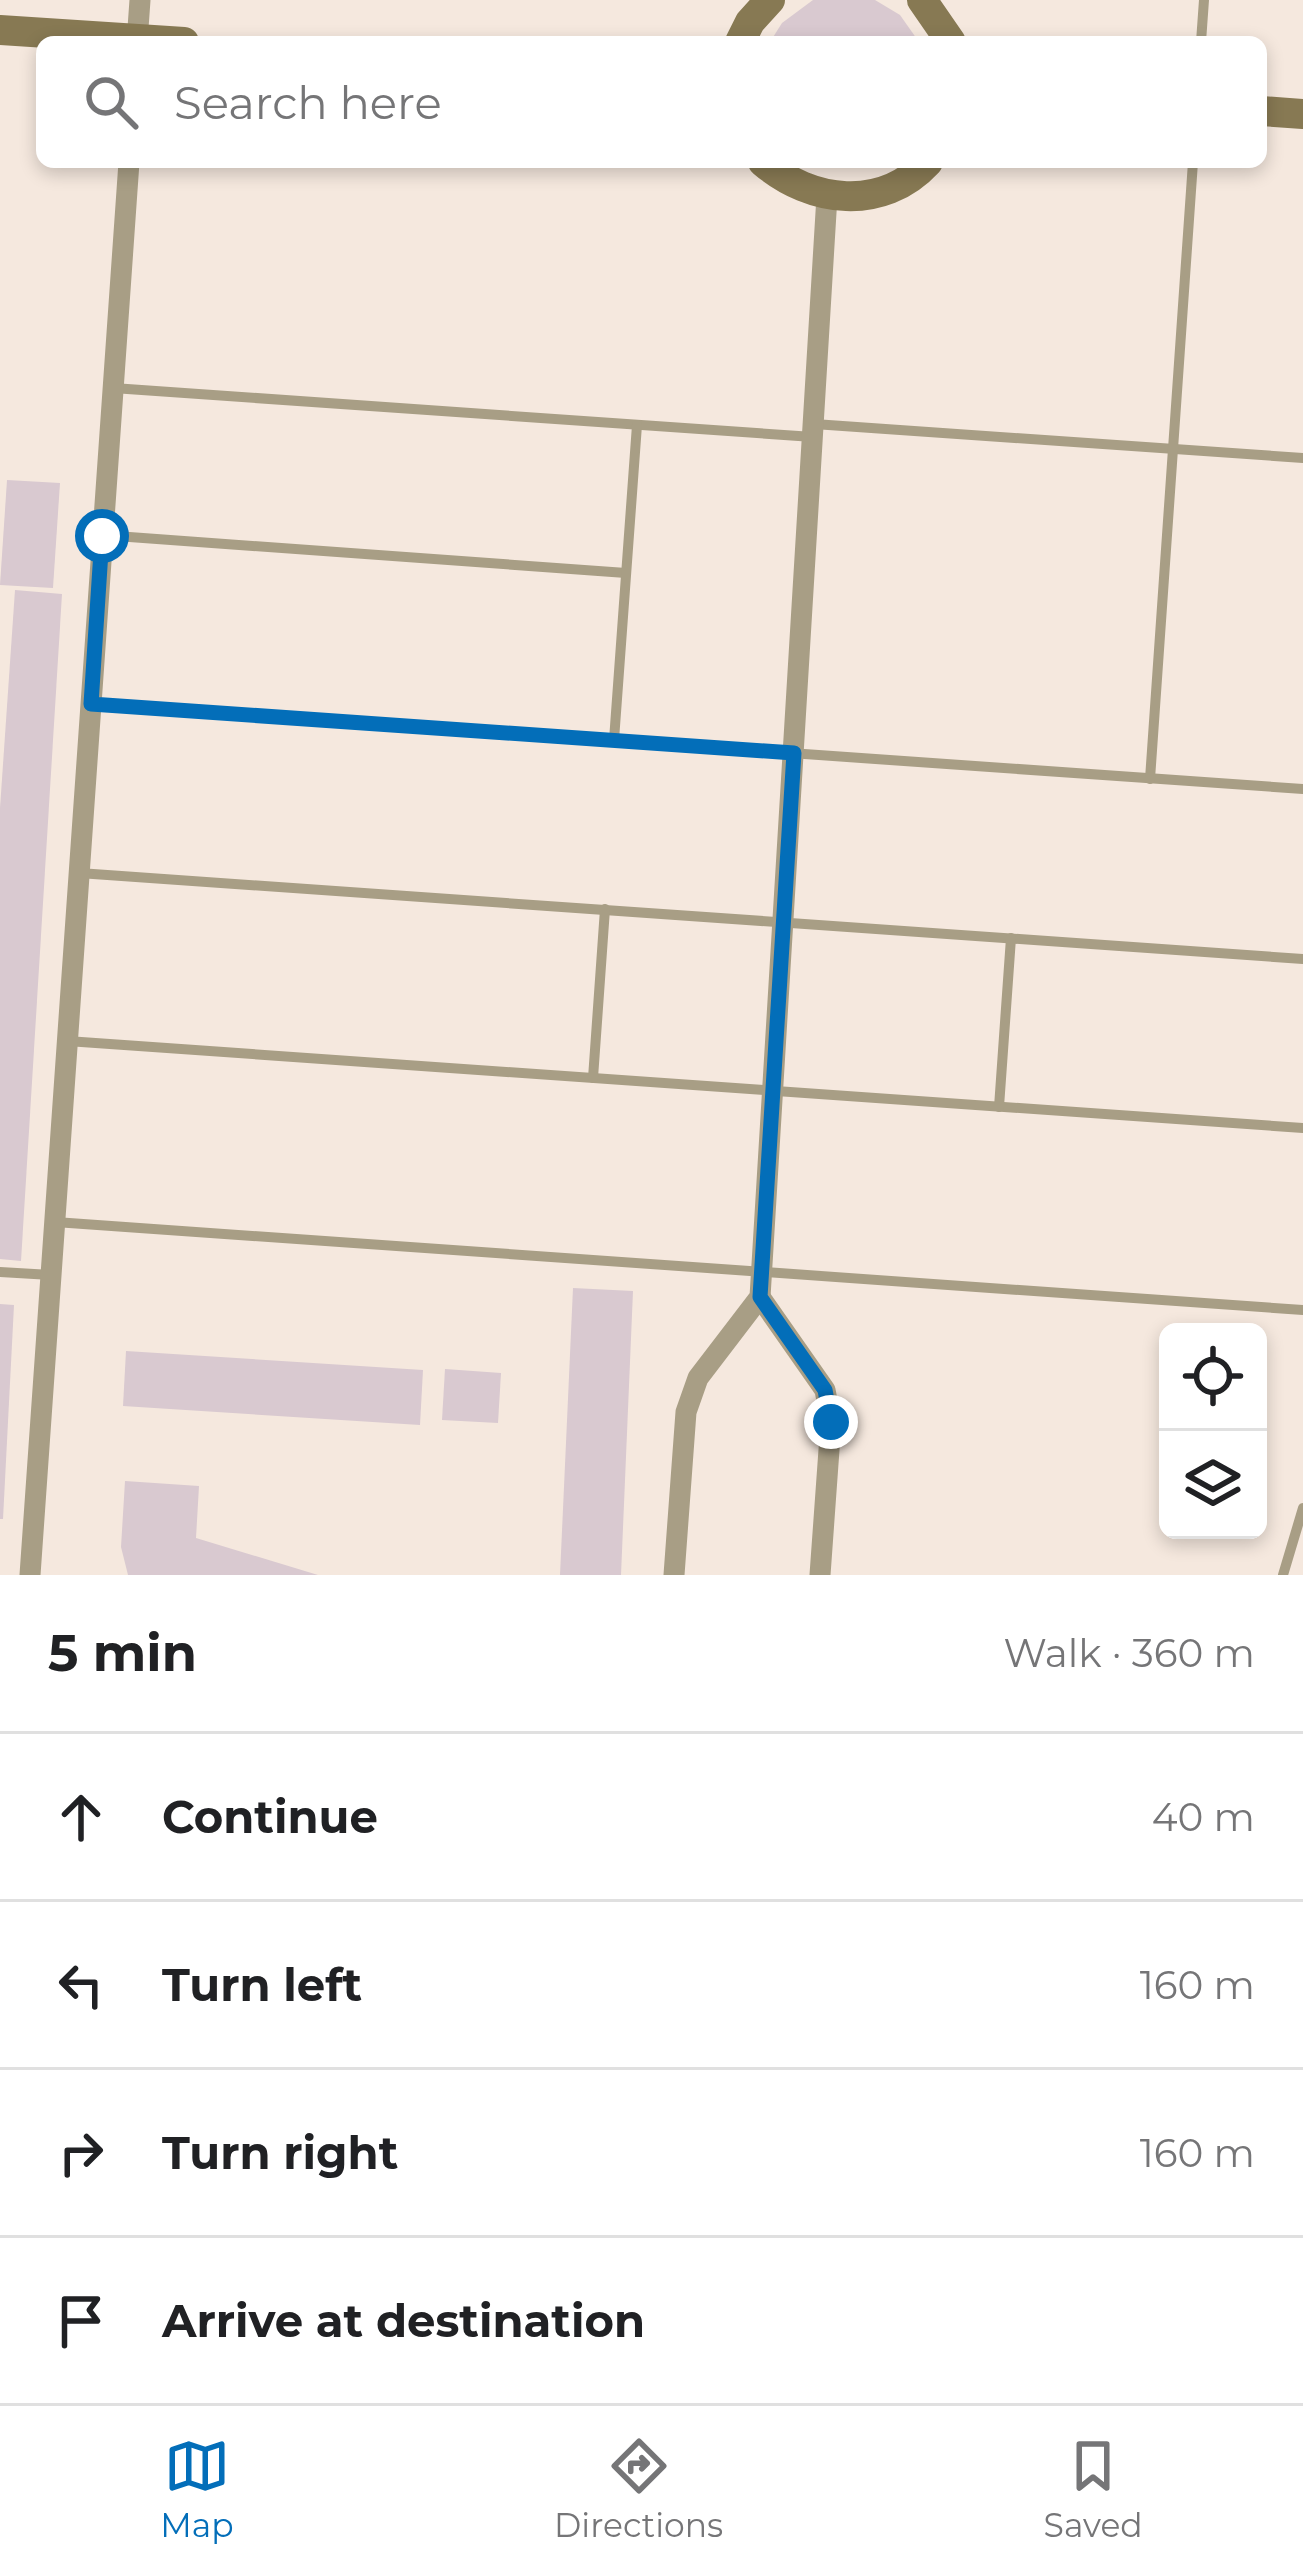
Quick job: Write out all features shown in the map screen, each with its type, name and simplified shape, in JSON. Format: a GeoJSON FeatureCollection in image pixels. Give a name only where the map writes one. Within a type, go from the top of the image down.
{"type":"FeatureCollection","features":[{"type":"Feature","properties":{"kind":"street"},"geometry":{"type":"LineString","coordinates":[[137,36],[140,0]]}},
{"type":"Feature","properties":{"kind":"street"},"geometry":{"type":"LineString","coordinates":[[743,36],[770,0]]}},
{"type":"Feature","properties":{"kind":"street"},"geometry":{"type":"LineString","coordinates":[[922,0],[947,36]]}},
{"type":"Feature","properties":{"kind":"street"},"geometry":{"type":"LineString","coordinates":[[0,30],[82,36]]}},
{"type":"Feature","properties":{"kind":"street"},"geometry":{"type":"LineString","coordinates":[[1267,111],[1303,114]]}},
{"type":"Feature","properties":{"kind":"street"},"geometry":{"type":"LineString","coordinates":[[30,1575],[129,168]]}},
{"type":"Feature","properties":{"kind":"street"},"geometry":{"type":"LineString","coordinates":[[772,168],[803,189],[853,197],[878,193],[920,168]]}},
{"type":"Feature","properties":{"kind":"street"},"geometry":{"type":"LineString","coordinates":[[674,1575],[686,1412],[698,1378],[760,1297],[827,196]]}},
{"type":"Feature","properties":{"kind":"street"},"geometry":{"type":"LineString","coordinates":[[760,1297],[825,1390],[831,1422],[820,1575]]}},
{"type":"Feature","properties":{"kind":"lane"},"geometry":{"type":"LineString","coordinates":[[1201,36],[1204,0]]}},
{"type":"Feature","properties":{"kind":"lane"},"geometry":{"type":"LineString","coordinates":[[1150,778],[1193,168]]}},
{"type":"Feature","properties":{"kind":"lane"},"geometry":{"type":"LineString","coordinates":[[113,388],[637,425],[813,430],[1303,458]]}},
{"type":"Feature","properties":{"kind":"lane"},"geometry":{"type":"LineString","coordinates":[[614,740],[637,425]]}},
{"type":"Feature","properties":{"kind":"lane"},"geometry":{"type":"LineString","coordinates":[[102,536],[626,573]]}},
{"type":"Feature","properties":{"kind":"lane"},"geometry":{"type":"LineString","coordinates":[[91,704],[1303,789]]}},
{"type":"Feature","properties":{"kind":"lane"},"geometry":{"type":"LineString","coordinates":[[79,872],[1303,959]]}},
{"type":"Feature","properties":{"kind":"lane"},"geometry":{"type":"LineString","coordinates":[[593,1078],[605,909]]}},
{"type":"Feature","properties":{"kind":"lane"},"geometry":{"type":"LineString","coordinates":[[999,1107],[1011,938]]}},
{"type":"Feature","properties":{"kind":"lane"},"geometry":{"type":"LineString","coordinates":[[67,1041],[1303,1128]]}},
{"type":"Feature","properties":{"kind":"lane"},"geometry":{"type":"LineString","coordinates":[[55,1222],[1303,1310]]}},
{"type":"Feature","properties":{"kind":"lane"},"geometry":{"type":"LineString","coordinates":[[0,1272],[51,1275]]}},
{"type":"Feature","properties":{"kind":"lane"},"geometry":{"type":"LineString","coordinates":[[1283,1575],[1303,1508]]}},
{"type":"Feature","properties":{"kind":"building"},"geometry":{"type":"Polygon","coordinates":[[[813,0],[875,0],[900,15],[915,36],[774,36],[782,23],[813,0]]]}},
{"type":"Feature","properties":{"kind":"building"},"geometry":{"type":"Polygon","coordinates":[[[7,480],[60,483],[53,588],[0,585],[7,480]]]}},
{"type":"Feature","properties":{"kind":"building"},"geometry":{"type":"Polygon","coordinates":[[[15,590],[62,594],[21,1261],[0,1259],[0,808],[15,590]]]}},
{"type":"Feature","properties":{"kind":"building"},"geometry":{"type":"Polygon","coordinates":[[[573,1288],[633,1291],[621,1575],[560,1575],[573,1288]]]}},
{"type":"Feature","properties":{"kind":"building"},"geometry":{"type":"Polygon","coordinates":[[[0,1304],[14,1305],[3,1519],[0,1519],[0,1304]]]}},
{"type":"Feature","properties":{"kind":"building"},"geometry":{"type":"Polygon","coordinates":[[[126,1351],[423,1370],[420,1425],[123,1406],[126,1351]]]}},
{"type":"Feature","properties":{"kind":"building"},"geometry":{"type":"Polygon","coordinates":[[[445,1369],[501,1373],[498,1423],[442,1420],[445,1369]]]}},
{"type":"Feature","properties":{"kind":"building"},"geometry":{"type":"Polygon","coordinates":[[[125,1481],[199,1486],[196,1538],[318,1575],[128,1575],[121,1547],[125,1481]]]}},
{"type":"Feature","properties":{"kind":"route"},"geometry":{"type":"LineString","coordinates":[[102,536],[91,704],[794,753],[760,1297],[825,1390],[831,1422]]}}]}
